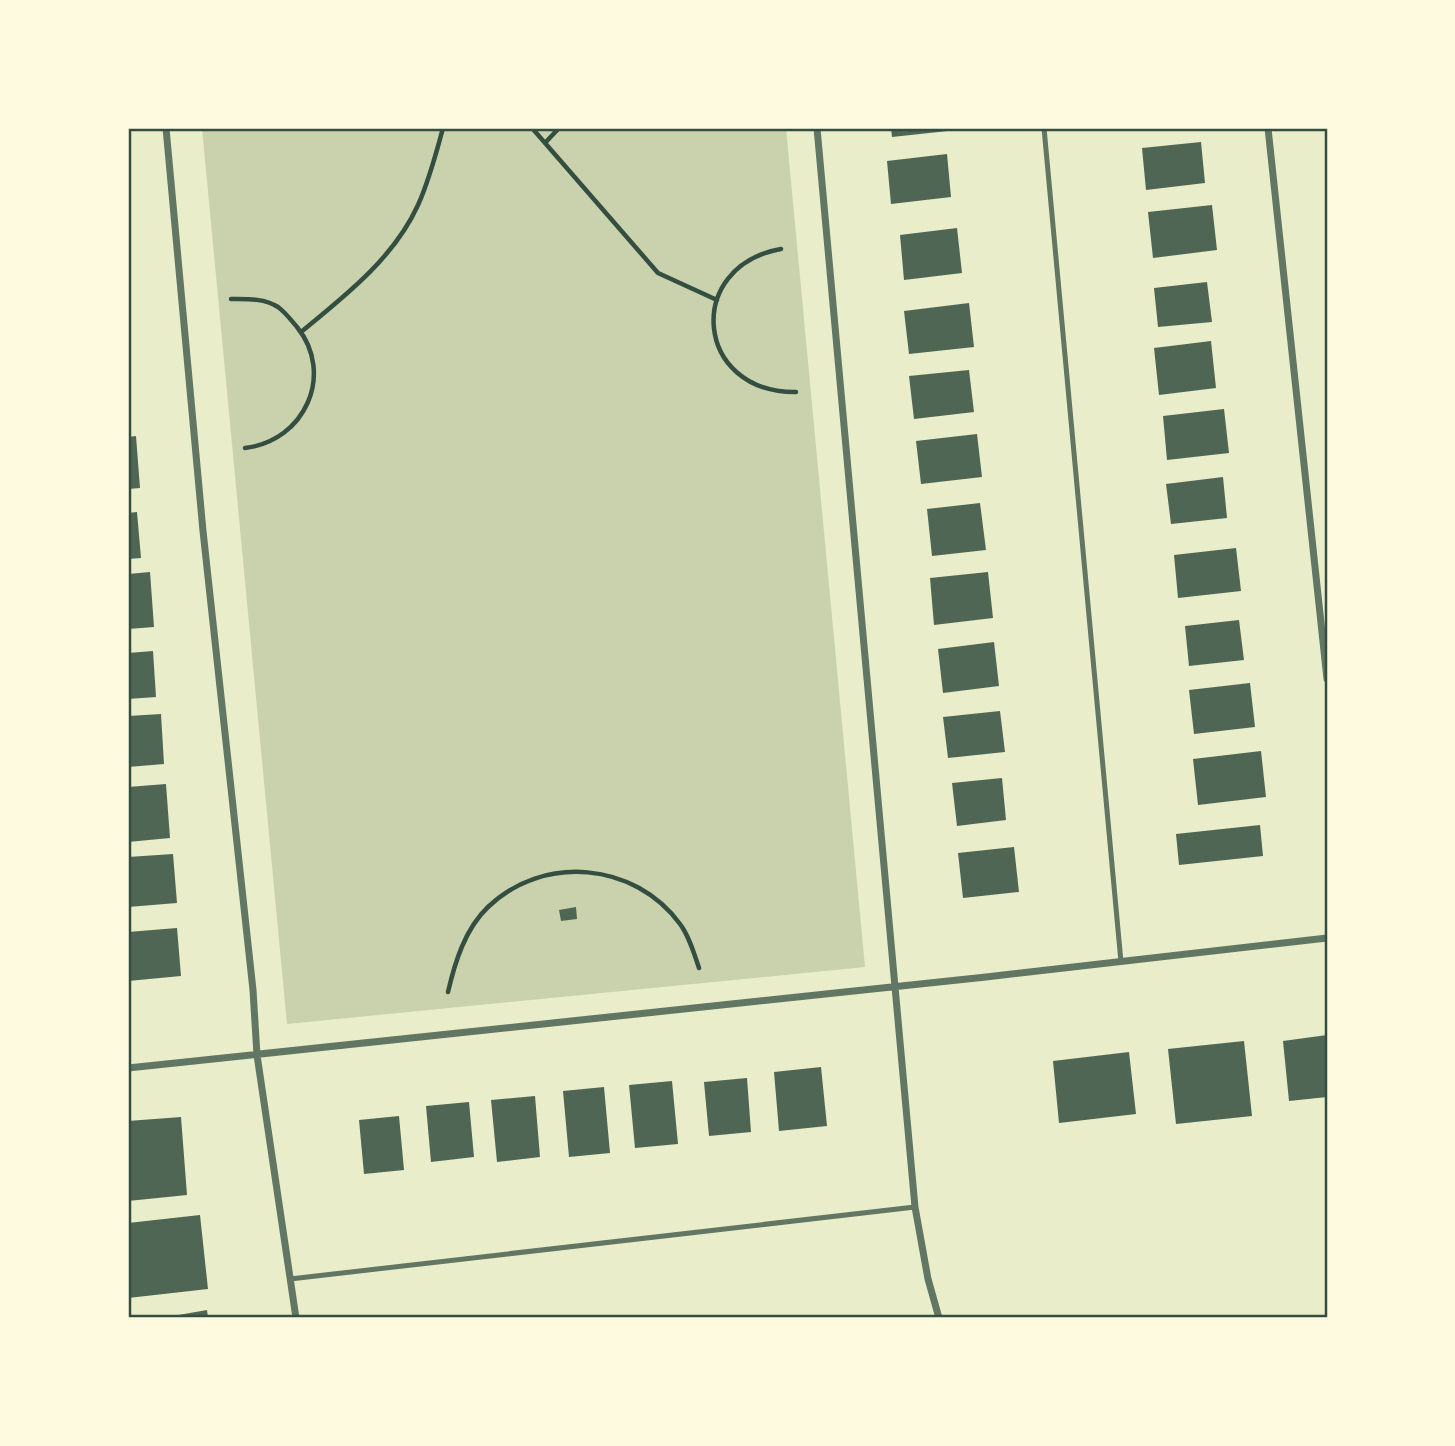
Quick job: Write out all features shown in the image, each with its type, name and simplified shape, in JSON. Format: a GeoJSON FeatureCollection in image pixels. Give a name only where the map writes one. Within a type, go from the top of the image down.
{"type":"FeatureCollection","features":[{"type":"Feature","properties":{"kind":"street"},"geometry":{"type":"LineString","coordinates":[[166,128],[203,531],[257,1055],[296,1318]]}},
{"type":"Feature","properties":{"kind":"street"},"geometry":{"type":"LineString","coordinates":[[817,128],[915,1207],[928,1279],[939,1318]]}},
{"type":"Feature","properties":{"kind":"street"},"geometry":{"type":"LineString","coordinates":[[1268,128],[1327,679]]}},
{"type":"Feature","properties":{"kind":"street"},"geometry":{"type":"LineString","coordinates":[[128,1068],[895,987],[1327,938]]}},
{"type":"Feature","properties":{"kind":"lane"},"geometry":{"type":"LineString","coordinates":[[1044,128],[1121,962]]}},
{"type":"Feature","properties":{"kind":"lane"},"geometry":{"type":"LineString","coordinates":[[290,1279],[915,1207]]}},
{"type":"Feature","properties":{"kind":"path"},"geometry":{"type":"LineString","coordinates":[[301,332],[377,265],[398,238],[417,206],[443,128]]}},
{"type":"Feature","properties":{"kind":"path"},"geometry":{"type":"LineString","coordinates":[[532,128],[657,272],[717,300]]}},
{"type":"Feature","properties":{"kind":"path"},"geometry":{"type":"LineString","coordinates":[[545,143],[559,128]]}},
{"type":"Feature","properties":{"kind":"path"},"geometry":{"type":"LineString","coordinates":[[782,249],[764,252],[732,272],[721,289],[713,321],[723,358],[745,381],[763,389],[796,392]]}},
{"type":"Feature","properties":{"kind":"path"},"geometry":{"type":"LineString","coordinates":[[231,299],[263,301],[278,307],[301,332],[314,366],[312,395],[289,430],[273,440],[245,448]]}},
{"type":"Feature","properties":{"kind":"path"},"geometry":{"type":"LineString","coordinates":[[447,992],[459,951],[472,926],[487,907],[521,883],[547,874],[575,871],[621,878],[645,890],[681,925],[699,968]]}},
{"type":"Feature","properties":{"kind":"green space"},"geometry":{"type":"Polygon","coordinates":[[[202,128],[786,128],[865,967],[287,1024],[202,128]]]}},
{"type":"Feature","properties":{"kind":"building"},"geometry":{"type":"Polygon","coordinates":[[[891,128],[948,128],[948,131],[892,137],[891,128]]]}},
{"type":"Feature","properties":{"kind":"building"},"geometry":{"type":"Polygon","coordinates":[[[1201,142],[1205,183],[1146,190],[1142,148],[1201,142]]]}},
{"type":"Feature","properties":{"kind":"building"},"geometry":{"type":"Polygon","coordinates":[[[947,154],[951,197],[891,204],[887,161],[947,154]]]}},
{"type":"Feature","properties":{"kind":"building"},"geometry":{"type":"Polygon","coordinates":[[[1212,205],[1217,250],[1153,258],[1148,212],[1212,205]]]}},
{"type":"Feature","properties":{"kind":"building"},"geometry":{"type":"Polygon","coordinates":[[[957,228],[962,273],[904,280],[900,235],[957,228]]]}},
{"type":"Feature","properties":{"kind":"building"},"geometry":{"type":"Polygon","coordinates":[[[1207,282],[1212,322],[1158,327],[1154,288],[1207,282]]]}},
{"type":"Feature","properties":{"kind":"building"},"geometry":{"type":"Polygon","coordinates":[[[969,303],[974,347],[909,354],[904,311],[969,303]]]}},
{"type":"Feature","properties":{"kind":"building"},"geometry":{"type":"Polygon","coordinates":[[[1211,341],[1216,388],[1159,395],[1154,348],[1211,341]]]}},
{"type":"Feature","properties":{"kind":"building"},"geometry":{"type":"Polygon","coordinates":[[[969,370],[974,412],[914,419],[909,376],[969,370]]]}},
{"type":"Feature","properties":{"kind":"building"},"geometry":{"type":"Polygon","coordinates":[[[1224,409],[1229,453],[1167,460],[1163,416],[1224,409]]]}},
{"type":"Feature","properties":{"kind":"building"},"geometry":{"type":"Polygon","coordinates":[[[977,434],[982,477],[921,484],[916,441],[977,434]]]}},
{"type":"Feature","properties":{"kind":"building"},"geometry":{"type":"Polygon","coordinates":[[[136,436],[140,488],[128,489],[128,437],[136,436]]]}},
{"type":"Feature","properties":{"kind":"building"},"geometry":{"type":"Polygon","coordinates":[[[1223,477],[1227,518],[1171,524],[1166,484],[1223,477]]]}},
{"type":"Feature","properties":{"kind":"building"},"geometry":{"type":"Polygon","coordinates":[[[980,503],[986,550],[932,556],[927,509],[980,503]]]}},
{"type":"Feature","properties":{"kind":"building"},"geometry":{"type":"Polygon","coordinates":[[[137,512],[141,558],[128,559],[128,513],[137,512]]]}},
{"type":"Feature","properties":{"kind":"building"},"geometry":{"type":"Polygon","coordinates":[[[1236,548],[1241,591],[1178,598],[1174,555],[1236,548]]]}},
{"type":"Feature","properties":{"kind":"building"},"geometry":{"type":"Polygon","coordinates":[[[150,572],[154,627],[128,629],[128,574],[150,572]]]}},
{"type":"Feature","properties":{"kind":"building"},"geometry":{"type":"Polygon","coordinates":[[[988,572],[993,618],[934,625],[930,578],[988,572]]]}},
{"type":"Feature","properties":{"kind":"building"},"geometry":{"type":"Polygon","coordinates":[[[1239,620],[1244,660],[1189,666],[1185,626],[1239,620]]]}},
{"type":"Feature","properties":{"kind":"building"},"geometry":{"type":"Polygon","coordinates":[[[994,642],[999,686],[943,693],[938,649],[994,642]]]}},
{"type":"Feature","properties":{"kind":"building"},"geometry":{"type":"Polygon","coordinates":[[[153,651],[156,697],[128,699],[128,653],[153,651]]]}},
{"type":"Feature","properties":{"kind":"building"},"geometry":{"type":"Polygon","coordinates":[[[1250,683],[1255,727],[1194,734],[1189,690],[1250,683]]]}},
{"type":"Feature","properties":{"kind":"building"},"geometry":{"type":"Polygon","coordinates":[[[1000,711],[1005,752],[948,758],[943,717],[1000,711]]]}},
{"type":"Feature","properties":{"kind":"building"},"geometry":{"type":"Polygon","coordinates":[[[161,714],[164,764],[128,767],[128,716],[161,714]]]}},
{"type":"Feature","properties":{"kind":"building"},"geometry":{"type":"Polygon","coordinates":[[[1261,751],[1266,797],[1198,805],[1193,759],[1261,751]]]}},
{"type":"Feature","properties":{"kind":"building"},"geometry":{"type":"Polygon","coordinates":[[[1002,778],[1006,820],[957,826],[952,783],[1002,778]]]}},
{"type":"Feature","properties":{"kind":"building"},"geometry":{"type":"Polygon","coordinates":[[[166,784],[170,838],[128,842],[128,787],[166,784]]]}},
{"type":"Feature","properties":{"kind":"building"},"geometry":{"type":"Polygon","coordinates":[[[1260,825],[1263,856],[1179,865],[1176,834],[1260,825]]]}},
{"type":"Feature","properties":{"kind":"building"},"geometry":{"type":"Polygon","coordinates":[[[1014,847],[1019,892],[963,898],[958,853],[1014,847]]]}},
{"type":"Feature","properties":{"kind":"building"},"geometry":{"type":"Polygon","coordinates":[[[173,854],[177,903],[128,907],[128,857],[173,854]]]}},
{"type":"Feature","properties":{"kind":"building"},"geometry":{"type":"Polygon","coordinates":[[[576,907],[577,919],[561,921],[559,910],[576,907]]]}},
{"type":"Feature","properties":{"kind":"building"},"geometry":{"type":"Polygon","coordinates":[[[177,928],[181,976],[128,981],[128,932],[177,928]]]}},
{"type":"Feature","properties":{"kind":"building"},"geometry":{"type":"Polygon","coordinates":[[[1327,1035],[1327,1097],[1289,1101],[1283,1041],[1327,1035]]]}},
{"type":"Feature","properties":{"kind":"building"},"geometry":{"type":"Polygon","coordinates":[[[1244,1041],[1252,1116],[1176,1124],[1168,1049],[1244,1041]]]}},
{"type":"Feature","properties":{"kind":"building"},"geometry":{"type":"Polygon","coordinates":[[[1129,1052],[1136,1114],[1059,1123],[1053,1061],[1129,1052]]]}},
{"type":"Feature","properties":{"kind":"building"},"geometry":{"type":"Polygon","coordinates":[[[821,1067],[827,1126],[779,1131],[774,1072],[821,1067]]]}},
{"type":"Feature","properties":{"kind":"building"},"geometry":{"type":"Polygon","coordinates":[[[747,1078],[751,1132],[709,1136],[704,1082],[747,1078]]]}},
{"type":"Feature","properties":{"kind":"building"},"geometry":{"type":"Polygon","coordinates":[[[672,1081],[678,1144],[635,1148],[629,1085],[672,1081]]]}},
{"type":"Feature","properties":{"kind":"building"},"geometry":{"type":"Polygon","coordinates":[[[604,1087],[610,1153],[569,1157],[563,1091],[604,1087]]]}},
{"type":"Feature","properties":{"kind":"building"},"geometry":{"type":"Polygon","coordinates":[[[535,1096],[540,1157],[497,1162],[491,1100],[535,1096]]]}},
{"type":"Feature","properties":{"kind":"building"},"geometry":{"type":"Polygon","coordinates":[[[469,1102],[474,1157],[431,1162],[426,1106],[469,1102]]]}},
{"type":"Feature","properties":{"kind":"building"},"geometry":{"type":"Polygon","coordinates":[[[399,1116],[404,1170],[364,1174],[359,1120],[399,1116]]]}},
{"type":"Feature","properties":{"kind":"building"},"geometry":{"type":"Polygon","coordinates":[[[181,1117],[187,1195],[128,1201],[128,1121],[181,1117]]]}},
{"type":"Feature","properties":{"kind":"building"},"geometry":{"type":"Polygon","coordinates":[[[200,1215],[208,1289],[128,1298],[128,1223],[200,1215]]]}},
{"type":"Feature","properties":{"kind":"building"},"geometry":{"type":"Polygon","coordinates":[[[207,1310],[208,1318],[167,1318],[167,1317],[207,1310]]]}}]}
